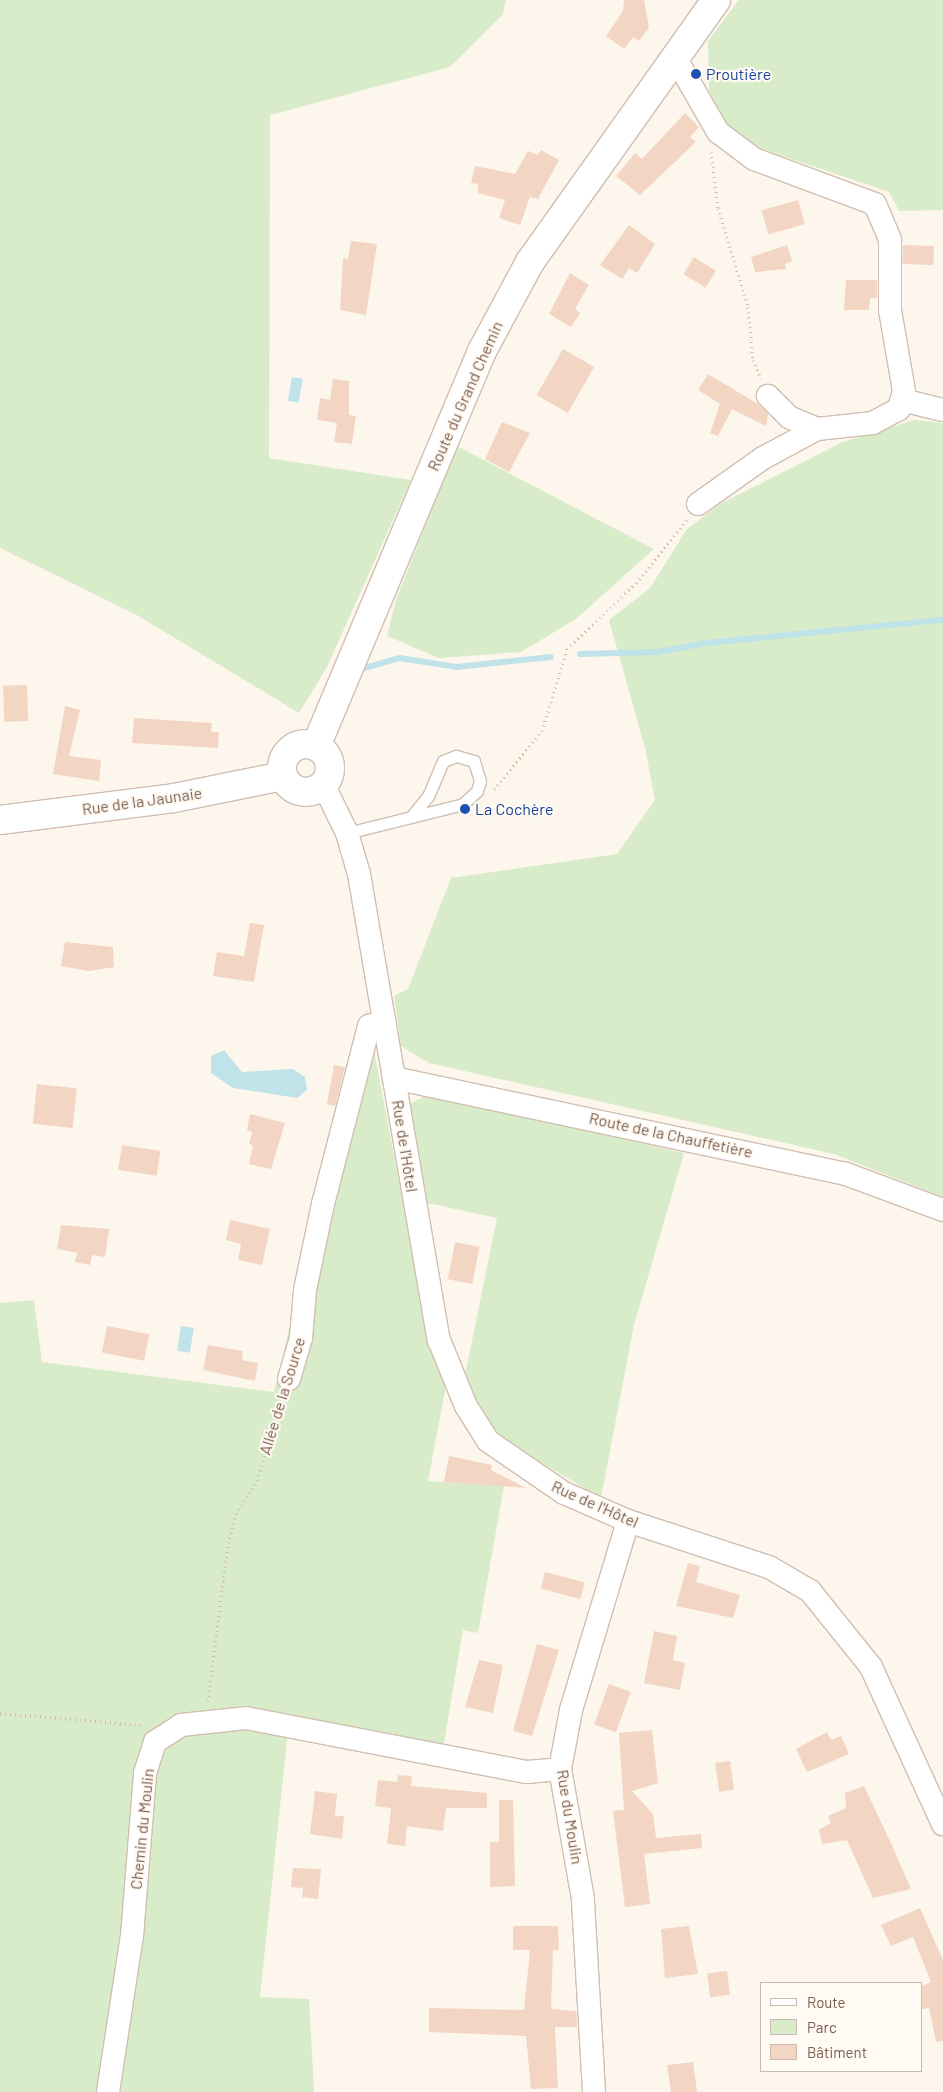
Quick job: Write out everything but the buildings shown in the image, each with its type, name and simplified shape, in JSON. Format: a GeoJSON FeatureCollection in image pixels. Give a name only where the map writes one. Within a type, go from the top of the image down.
{"type":"FeatureCollection","features":[{"type":"Feature","properties":{"kind":"main road","name":"Route du Grand Chemin"},"geometry":{"type":"LineString","coordinates":[[316,746],[482,351],[530,262],[676,59],[716,0]]}},
{"type":"Feature","properties":{"kind":"main road"},"geometry":{"type":"LineString","coordinates":[[305,744],[316,746],[330,763],[324,786],[301,792],[283,776],[282,765],[290,751],[305,744]]}},
{"type":"Feature","properties":{"kind":"main road","name":"Rue de la Jaunaie"},"geometry":{"type":"LineString","coordinates":[[0,820],[174,798],[283,776]]}},
{"type":"Feature","properties":{"kind":"street"},"geometry":{"type":"LineString","coordinates":[[676,59],[718,132],[754,159],[875,204],[890,240],[890,310],[902,400],[899,409],[873,423],[817,430],[763,458],[698,504]]}},
{"type":"Feature","properties":{"kind":"street"},"geometry":{"type":"LineString","coordinates":[[768,396],[789,417],[817,430]]}},
{"type":"Feature","properties":{"kind":"street"},"geometry":{"type":"LineString","coordinates":[[902,400],[943,410]]}},
{"type":"Feature","properties":{"kind":"street","name":"Rue de l'Hôtel"},"geometry":{"type":"LineString","coordinates":[[324,786],[347,833],[359,874],[440,1340],[466,1406],[488,1442],[533,1475],[628,1521],[769,1567],[810,1592],[870,1667],[943,1824]]}},
{"type":"Feature","properties":{"kind":"street","name":"Allée de la Source"},"geometry":{"type":"LineString","coordinates":[[289,1378],[301,1338],[305,1290],[323,1204],[369,1026],[384,1022]]}},
{"type":"Feature","properties":{"kind":"street","name":"Route de la Chauffetière"},"geometry":{"type":"LineString","coordinates":[[394,1078],[846,1174],[943,1210]]}},
{"type":"Feature","properties":{"kind":"street","name":"Rue du Moulin"},"geometry":{"type":"LineString","coordinates":[[594,2092],[583,1899],[560,1769],[571,1710],[628,1521]]}},
{"type":"Feature","properties":{"kind":"street","name":"Chemin du Moulin"},"geometry":{"type":"LineString","coordinates":[[108,2092],[132,1936],[145,1773],[156,1742],[181,1725],[206,1720],[246,1718],[336,1733],[527,1772],[560,1769]]}},
{"type":"Feature","properties":{"kind":"lane"},"geometry":{"type":"LineString","coordinates":[[347,833],[463,804],[477,791],[480,772],[474,762],[456,756],[439,766],[428,796],[412,816]]}},
{"type":"Feature","properties":{"kind":"path"},"geometry":{"type":"LineString","coordinates":[[718,132],[710,155],[718,208],[748,307],[753,360],[768,396]]}},
{"type":"Feature","properties":{"kind":"path"},"geometry":{"type":"LineString","coordinates":[[463,804],[488,794],[507,777],[542,731],[567,649],[636,584],[698,504]]}},
{"type":"Feature","properties":{"kind":"path","name":"Allée de la Source"},"geometry":{"type":"LineString","coordinates":[[206,1720],[228,1543],[236,1514],[254,1485],[289,1378]]}},
{"type":"Feature","properties":{"kind":"path"},"geometry":{"type":"LineString","coordinates":[[0,1713],[181,1725]]}},
{"type":"Feature","properties":{"kind":"green space"},"geometry":{"type":"Polygon","coordinates":[[[0,0],[506,0],[503,14],[450,67],[270,115],[269,458],[411,480],[326,669],[299,713],[135,614],[0,548],[0,0]]]}},
{"type":"Feature","properties":{"kind":"green space"},"geometry":{"type":"Polygon","coordinates":[[[739,0],[943,0],[943,210],[899,211],[889,192],[762,149],[730,129],[709,91],[708,41],[739,0]]]}},
{"type":"Feature","properties":{"kind":"green space"},"geometry":{"type":"Polygon","coordinates":[[[914,420],[943,423],[943,1197],[834,1154],[429,1063],[401,1046],[394,996],[408,989],[451,878],[617,854],[655,800],[645,748],[609,620],[650,588],[687,529],[720,504],[843,442],[914,420]]]}},
{"type":"Feature","properties":{"kind":"green space"},"geometry":{"type":"Polygon","coordinates":[[[457,446],[654,549],[576,619],[521,652],[439,658],[387,636],[396,600],[457,446]]]}},
{"type":"Feature","properties":{"kind":"green space"},"geometry":{"type":"Polygon","coordinates":[[[366,1009],[430,1343],[446,1386],[428,1481],[504,1486],[478,1633],[463,1630],[443,1749],[288,1731],[260,1997],[309,1999],[314,2092],[0,2092],[0,1303],[34,1300],[42,1362],[274,1392],[366,1009]]]}},
{"type":"Feature","properties":{"kind":"green space"},"geometry":{"type":"Polygon","coordinates":[[[427,1095],[684,1153],[634,1325],[601,1498],[500,1438],[464,1380],[497,1218],[423,1202],[406,1106],[427,1095]]]}},
{"type":"Feature","properties":{"kind":"water"},"geometry":{"type":"Polygon","coordinates":[[[292,377],[303,379],[299,403],[288,401],[292,377]]]}},
{"type":"Feature","properties":{"kind":"water"},"geometry":{"type":"Polygon","coordinates":[[[224,1050],[242,1072],[293,1069],[305,1077],[307,1090],[297,1098],[233,1088],[211,1073],[211,1056],[224,1050]]]}},
{"type":"Feature","properties":{"kind":"water"},"geometry":{"type":"Polygon","coordinates":[[[181,1326],[194,1328],[190,1353],[177,1351],[181,1326]]]}},
{"type":"Feature","properties":{"kind":"waterway"},"geometry":{"type":"LineString","coordinates":[[580,654],[658,652],[707,643],[943,620]]}},
{"type":"Feature","properties":{"kind":"waterway"},"geometry":{"type":"LineString","coordinates":[[365,668],[400,658],[457,667],[550,657]]}},
{"type":"Feature","properties":{"kind":"place","name":"Proutière"},"geometry":{"type":"Point","coordinates":[696,74]}},
{"type":"Feature","properties":{"kind":"place","name":"La Cochère"},"geometry":{"type":"Point","coordinates":[465,809]}}]}
